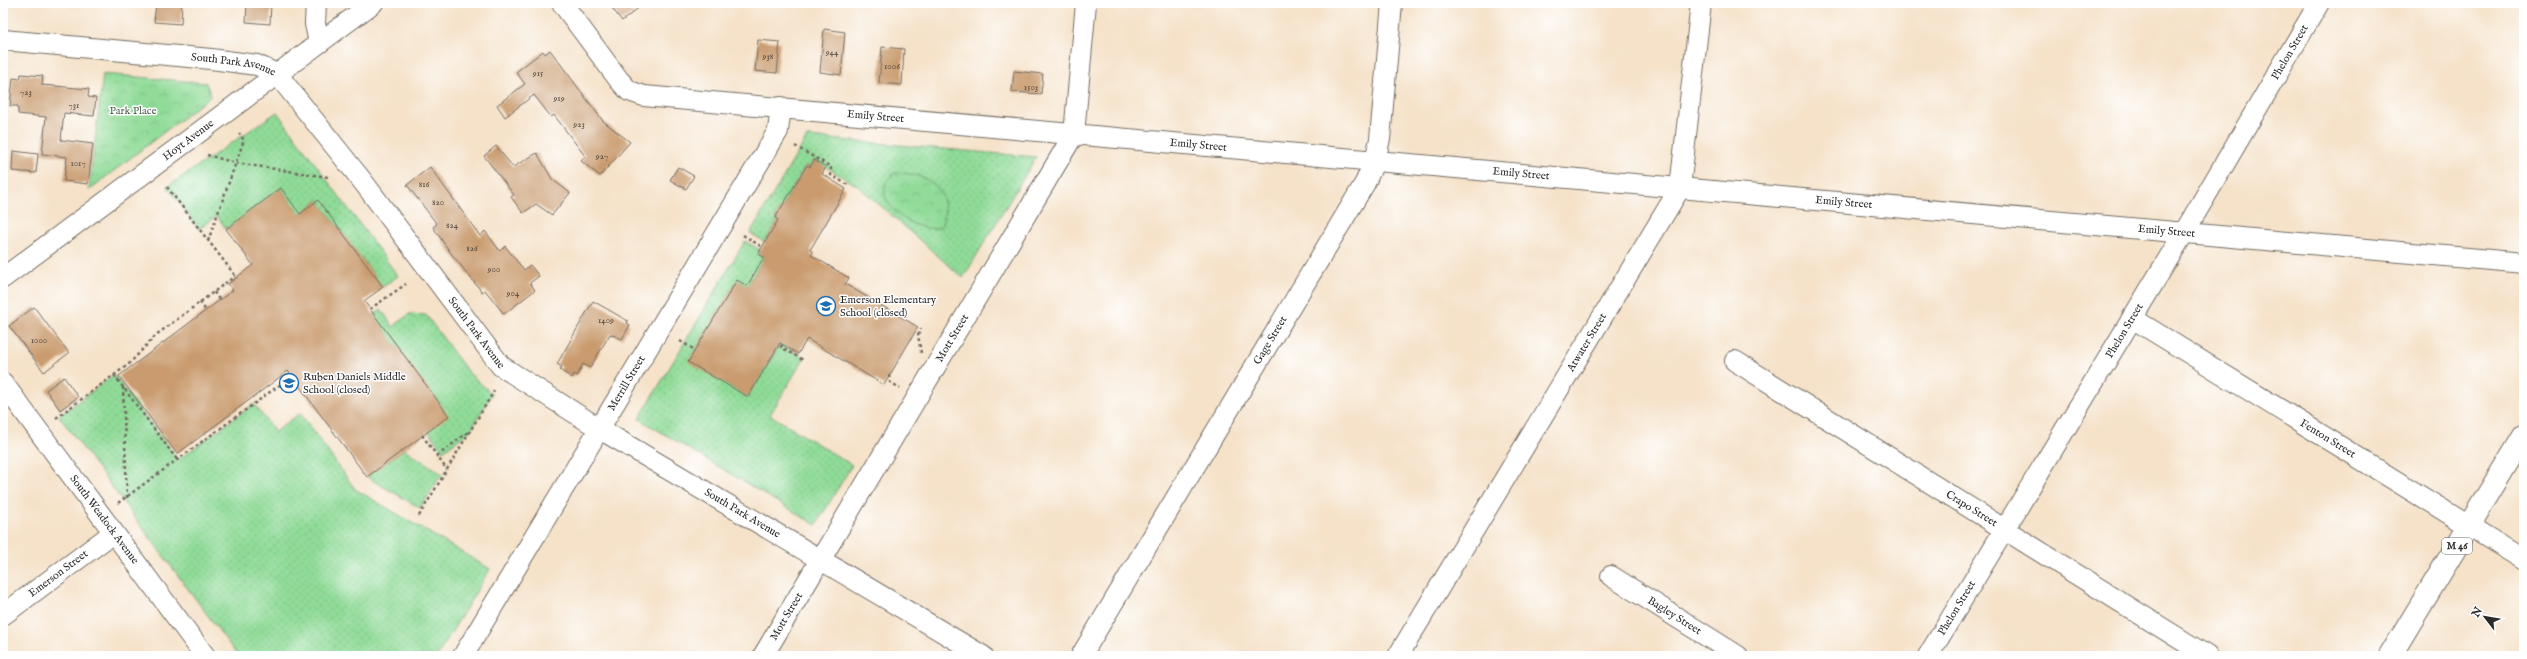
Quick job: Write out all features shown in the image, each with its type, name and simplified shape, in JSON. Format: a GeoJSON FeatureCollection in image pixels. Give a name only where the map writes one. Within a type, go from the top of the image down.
{"type":"FeatureCollection","features":[{"type":"Feature","properties":{"kind":"highway","name":"M 46"},"geometry":{"type":"LineString","coordinates":[[2390,656],[2524,436]]}},
{"type":"Feature","properties":{"kind":"street"},"geometry":{"type":"LineString","coordinates":[[316,3],[315,24],[320,43]]}},
{"type":"Feature","properties":{"kind":"street","name":"Hoyt Avenue"},"geometry":{"type":"LineString","coordinates":[[3,278],[373,3]]}},
{"type":"Feature","properties":{"kind":"street","name":"Emily Street"},"geometry":{"type":"LineString","coordinates":[[562,3],[629,91],[644,96],[2184,231],[2524,263]]}},
{"type":"Feature","properties":{"kind":"street","name":"Mott Street"},"geometry":{"type":"LineString","coordinates":[[763,656],[1074,134],[1086,3]]}},
{"type":"Feature","properties":{"kind":"street","name":"Gage Street"},"geometry":{"type":"LineString","coordinates":[[1081,656],[1365,183],[1375,160],[1380,139],[1392,3]]}},
{"type":"Feature","properties":{"kind":"street","name":"Atwater Street"},"geometry":{"type":"LineString","coordinates":[[1398,656],[1680,188],[1701,3]]}},
{"type":"Feature","properties":{"kind":"street","name":"Phelon Street"},"geometry":{"type":"LineString","coordinates":[[1928,656],[2132,318],[2319,3]]}},
{"type":"Feature","properties":{"kind":"street","name":"South Park Avenue"},"geometry":{"type":"LineString","coordinates":[[3,40],[211,59],[257,65],[277,74],[364,183],[489,354],[501,366],[600,429],[983,656]]}},
{"type":"Feature","properties":{"kind":"street","name":"Merrill Street"},"geometry":{"type":"LineString","coordinates":[[463,656],[778,131],[781,107]]}},
{"type":"Feature","properties":{"kind":"street","name":"Fenton Street"},"geometry":{"type":"LineString","coordinates":[[2132,318],[2524,560]]}},
{"type":"Feature","properties":{"kind":"street","name":"Crapo Street"},"geometry":{"type":"LineString","coordinates":[[1736,361],[2207,656]]}},
{"type":"Feature","properties":{"kind":"street","name":"South Weadock Avenue"},"geometry":{"type":"LineString","coordinates":[[3,383],[205,656]]}},
{"type":"Feature","properties":{"kind":"street","name":"Emerson Street"},"geometry":{"type":"LineString","coordinates":[[3,615],[113,533]]}},
{"type":"Feature","properties":{"kind":"street","name":"Bagley Street"},"geometry":{"type":"LineString","coordinates":[[1611,576],[1738,656]]}},
{"type":"Feature","properties":{"kind":"path"},"geometry":{"type":"LineString","coordinates":[[208,241],[244,140],[239,133]]}},
{"type":"Feature","properties":{"kind":"path"},"geometry":{"type":"LineString","coordinates":[[795,146],[831,167],[831,175],[848,185]]}},
{"type":"Feature","properties":{"kind":"path"},"geometry":{"type":"LineString","coordinates":[[207,155],[236,163],[328,177]]}},
{"type":"Feature","properties":{"kind":"path"},"geometry":{"type":"LineString","coordinates":[[56,418],[129,364],[156,335],[236,277],[167,187]]}},
{"type":"Feature","properties":{"kind":"path"},"geometry":{"type":"LineString","coordinates":[[743,235],[762,247]]}},
{"type":"Feature","properties":{"kind":"path"},"geometry":{"type":"LineString","coordinates":[[370,309],[406,284]]}},
{"type":"Feature","properties":{"kind":"path"},"geometry":{"type":"LineString","coordinates":[[214,292],[220,301]]}},
{"type":"Feature","properties":{"kind":"path"},"geometry":{"type":"LineString","coordinates":[[200,302],[206,311]]}},
{"type":"Feature","properties":{"kind":"path"},"geometry":{"type":"LineString","coordinates":[[921,329],[918,335],[921,353]]}},
{"type":"Feature","properties":{"kind":"path"},"geometry":{"type":"LineString","coordinates":[[680,341],[695,350]]}},
{"type":"Feature","properties":{"kind":"path"},"geometry":{"type":"LineString","coordinates":[[782,345],[781,347],[803,360]]}},
{"type":"Feature","properties":{"kind":"path"},"geometry":{"type":"LineString","coordinates":[[114,375],[178,460]]}},
{"type":"Feature","properties":{"kind":"path"},"geometry":{"type":"LineString","coordinates":[[889,375],[890,382],[900,388]]}},
{"type":"Feature","properties":{"kind":"path"},"geometry":{"type":"LineString","coordinates":[[118,503],[127,498],[292,376]]}},
{"type":"Feature","properties":{"kind":"path"},"geometry":{"type":"LineString","coordinates":[[122,387],[127,498]]}},
{"type":"Feature","properties":{"kind":"path"},"geometry":{"type":"LineString","coordinates":[[419,516],[494,391]]}},
{"type":"Feature","properties":{"kind":"path"},"geometry":{"type":"LineString","coordinates":[[437,456],[470,431]]}},
{"type":"Feature","properties":{"kind":"path"},"geometry":{"type":"LineString","coordinates":[[422,435],[447,470]]}},
{"type":"Feature","properties":{"kind":"green space","name":"Park Place"},"geometry":{"type":"Polygon","coordinates":[[[103,74],[206,83],[211,96],[89,190],[103,74]]]}},
{"type":"Feature","properties":{"kind":"green space"},"geometry":{"type":"Polygon","coordinates":[[[277,112],[398,276],[383,287],[318,200],[300,214],[281,188],[226,229],[217,216],[199,229],[167,187],[277,112]]]}},
{"type":"Feature","properties":{"kind":"green space"},"geometry":{"type":"Polygon","coordinates":[[[807,137],[1036,157],[963,278],[858,186],[814,160],[810,167],[806,165],[775,218],[778,220],[765,242],[750,233],[807,137]]]}},
{"type":"Feature","properties":{"kind":"green space"},"geometry":{"type":"Polygon","coordinates":[[[894,173],[918,176],[928,180],[936,186],[944,203],[944,214],[941,227],[926,228],[918,226],[902,217],[890,206],[885,197],[885,183],[894,173]]]}},
{"type":"Feature","properties":{"kind":"green space"},"geometry":{"type":"Polygon","coordinates":[[[745,241],[760,250],[758,254],[764,257],[747,286],[737,280],[689,362],[748,397],[780,344],[804,358],[770,415],[852,465],[816,525],[639,419],[745,241]]]}},
{"type":"Feature","properties":{"kind":"green space"},"geometry":{"type":"Polygon","coordinates":[[[381,309],[393,327],[409,314],[426,315],[468,372],[492,394],[470,431],[443,451],[428,431],[374,315],[381,309]]]}},
{"type":"Feature","properties":{"kind":"green space"},"geometry":{"type":"Polygon","coordinates":[[[114,375],[178,460],[254,404],[275,432],[300,413],[355,489],[490,569],[437,656],[238,656],[59,416],[114,375]]]}},
{"type":"Feature","properties":{"kind":"green space"},"geometry":{"type":"Polygon","coordinates":[[[404,449],[442,474],[420,508],[367,477],[404,449]]]}},
{"type":"Feature","properties":{"kind":"building"},"geometry":{"type":"Polygon","coordinates":[[[156,3],[182,3],[181,24],[154,22],[156,3]]]}},
{"type":"Feature","properties":{"kind":"building"},"geometry":{"type":"Polygon","coordinates":[[[247,3],[271,3],[270,24],[246,22],[247,3]]]}},
{"type":"Feature","properties":{"kind":"building"},"geometry":{"type":"Polygon","coordinates":[[[608,3],[645,3],[622,21],[608,3]]]}},
{"type":"Feature","properties":{"kind":"building"},"geometry":{"type":"Polygon","coordinates":[[[824,29],[845,32],[841,75],[820,72],[824,29]]]}},
{"type":"Feature","properties":{"kind":"building"},"geometry":{"type":"Polygon","coordinates":[[[758,40],[780,42],[777,73],[755,71],[758,40]]]}},
{"type":"Feature","properties":{"kind":"building"},"geometry":{"type":"Polygon","coordinates":[[[882,47],[904,49],[902,85],[879,83],[882,47]]]}},
{"type":"Feature","properties":{"kind":"building"},"geometry":{"type":"Polygon","coordinates":[[[550,50],[603,121],[630,142],[600,176],[581,161],[585,156],[554,115],[551,117],[534,95],[505,117],[497,105],[525,84],[516,72],[543,51],[545,54],[550,50]]]}},
{"type":"Feature","properties":{"kind":"building"},"geometry":{"type":"Polygon","coordinates":[[[1014,71],[1043,74],[1041,94],[1012,92],[1014,71]]]}},
{"type":"Feature","properties":{"kind":"building"},"geometry":{"type":"Polygon","coordinates":[[[21,74],[43,76],[42,85],[89,89],[88,97],[96,98],[94,116],[64,113],[61,140],[93,144],[88,184],[64,181],[67,157],[42,154],[46,117],[18,114],[18,106],[10,106],[13,78],[20,79],[21,74]]]}},
{"type":"Feature","properties":{"kind":"building"},"geometry":{"type":"Polygon","coordinates":[[[496,146],[513,167],[537,153],[552,179],[570,193],[552,215],[536,204],[523,213],[511,197],[514,195],[484,156],[496,146]]]}},
{"type":"Feature","properties":{"kind":"building"},"geometry":{"type":"Polygon","coordinates":[[[13,151],[38,154],[36,173],[12,171],[13,151]]]}},
{"type":"Feature","properties":{"kind":"building"},"geometry":{"type":"Polygon","coordinates":[[[814,160],[826,167],[822,174],[846,189],[810,250],[813,252],[811,255],[849,278],[845,284],[918,327],[884,385],[807,339],[798,354],[780,343],[748,397],[688,362],[737,280],[747,286],[764,257],[758,254],[778,220],[775,218],[807,165],[810,167],[814,160]]]}},
{"type":"Feature","properties":{"kind":"building"},"geometry":{"type":"Polygon","coordinates":[[[430,167],[480,236],[485,231],[500,251],[505,246],[524,270],[530,265],[539,276],[530,283],[535,290],[504,314],[485,290],[482,292],[450,252],[433,227],[437,224],[407,185],[430,167]]]}},
{"type":"Feature","properties":{"kind":"building"},"geometry":{"type":"Polygon","coordinates":[[[678,167],[694,176],[686,189],[670,180],[678,167]]]}},
{"type":"Feature","properties":{"kind":"building"},"geometry":{"type":"Polygon","coordinates":[[[281,188],[300,214],[318,200],[383,287],[364,301],[449,416],[367,477],[288,371],[177,454],[119,376],[233,290],[228,284],[253,265],[226,229],[281,188]]]}},
{"type":"Feature","properties":{"kind":"building"},"geometry":{"type":"Polygon","coordinates":[[[593,301],[628,321],[627,323],[630,325],[622,339],[610,334],[590,368],[583,364],[577,376],[574,374],[572,378],[560,370],[562,367],[557,364],[593,301]]]}},
{"type":"Feature","properties":{"kind":"building"},"geometry":{"type":"Polygon","coordinates":[[[34,307],[69,353],[44,372],[9,326],[34,307]]]}},
{"type":"Feature","properties":{"kind":"building"},"geometry":{"type":"Polygon","coordinates":[[[64,377],[78,397],[60,410],[46,390],[64,377]]]}},
{"type":"Feature","properties":{"kind":"place","name":"Emerson Elementary School (closed)"},"geometry":{"type":"Point","coordinates":[826,306]}},
{"type":"Feature","properties":{"kind":"place","name":"Ruben Daniels Middle School (closed)"},"geometry":{"type":"Point","coordinates":[289,383]}}]}
